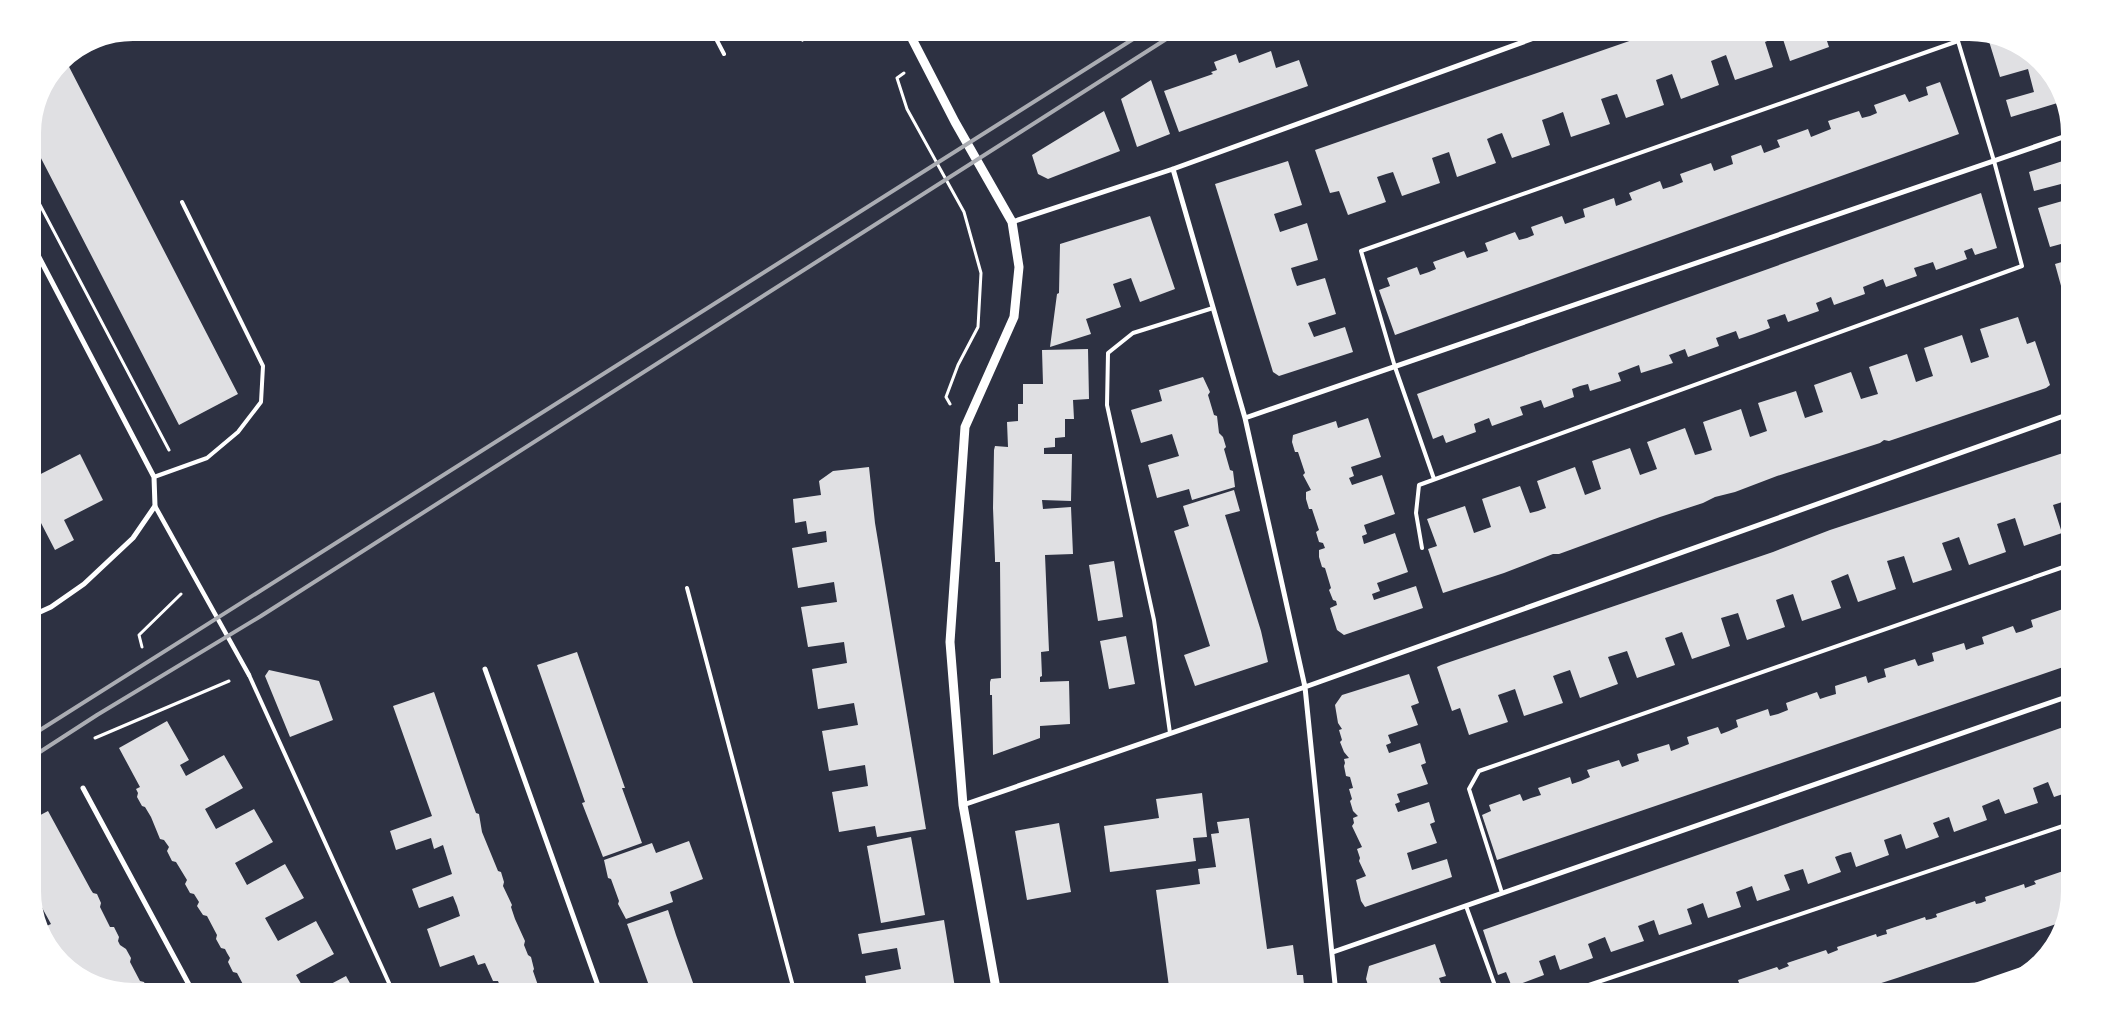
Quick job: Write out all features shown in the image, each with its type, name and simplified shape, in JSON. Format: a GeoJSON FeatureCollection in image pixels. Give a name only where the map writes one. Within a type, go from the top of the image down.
{"type":"FeatureCollection","features":[{"type":"Feature","properties":{"kind":"street"},"geometry":{"type":"LineString","coordinates":[[912,38],[955,122],[1012,222],[1019,267],[1014,317],[965,427],[950,642],[963,805],[996,986]]}},
{"type":"Feature","properties":{"kind":"street"},"geometry":{"type":"LineString","coordinates":[[1012,222],[1173,169],[1534,38]]}},
{"type":"Feature","properties":{"kind":"street"},"geometry":{"type":"LineString","coordinates":[[1245,418],[2063,137]]}},
{"type":"Feature","properties":{"kind":"street"},"geometry":{"type":"LineString","coordinates":[[1173,169],[1245,418],[1305,686],[1335,986]]}},
{"type":"Feature","properties":{"kind":"street"},"geometry":{"type":"LineString","coordinates":[[38,255],[154,477],[155,506],[248,674]]}},
{"type":"Feature","properties":{"kind":"street"},"geometry":{"type":"LineString","coordinates":[[963,805],[1305,686],[2063,416]]}},
{"type":"Feature","properties":{"kind":"street"},"geometry":{"type":"LineString","coordinates":[[38,613],[51,607],[84,584],[132,538],[155,506]]}},
{"type":"Feature","properties":{"kind":"street"},"geometry":{"type":"LineString","coordinates":[[485,669],[598,986]]}},
{"type":"Feature","properties":{"kind":"street"},"geometry":{"type":"LineString","coordinates":[[1333,952],[2064,698]]}},
{"type":"Feature","properties":{"kind":"street"},"geometry":{"type":"LineString","coordinates":[[84,788],[190,986]]}},
{"type":"Feature","properties":{"kind":"street"},"geometry":{"type":"LineString","coordinates":[[1975,986],[2022,969]]}},
{"type":"Feature","properties":{"kind":"lane"},"geometry":{"type":"LineString","coordinates":[[716,38],[724,54]]}},
{"type":"Feature","properties":{"kind":"lane"},"geometry":{"type":"LineString","coordinates":[[1422,548],[1416,513],[1419,485],[2022,266],[1994,160],[1958,41],[1361,251],[1395,367],[1434,479]]}},
{"type":"Feature","properties":{"kind":"lane"},"geometry":{"type":"LineString","coordinates":[[154,477],[207,458],[238,432],[261,402],[263,366],[182,202]]}},
{"type":"Feature","properties":{"kind":"lane"},"geometry":{"type":"LineString","coordinates":[[1170,733],[1154,620],[1107,405],[1108,352],[1133,333],[1213,308]]}},
{"type":"Feature","properties":{"kind":"lane"},"geometry":{"type":"LineString","coordinates":[[1502,893],[1469,789],[1479,771],[2064,567]]}},
{"type":"Feature","properties":{"kind":"lane"},"geometry":{"type":"LineString","coordinates":[[687,588],[792,986]]}},
{"type":"Feature","properties":{"kind":"lane"},"geometry":{"type":"LineString","coordinates":[[248,674],[390,986]]}},
{"type":"Feature","properties":{"kind":"lane"},"geometry":{"type":"LineString","coordinates":[[1586,986],[2064,826]]}},
{"type":"Feature","properties":{"kind":"lane"},"geometry":{"type":"LineString","coordinates":[[1466,906],[1495,986]]}},
{"type":"Feature","properties":{"kind":"path"},"geometry":{"type":"LineString","coordinates":[[923,59],[897,78],[907,108],[964,212],[981,273],[978,327],[958,365],[946,397],[965,427]]}},
{"type":"Feature","properties":{"kind":"path"},"geometry":{"type":"LineString","coordinates":[[38,201],[178,468]]}},
{"type":"Feature","properties":{"kind":"path"},"geometry":{"type":"LineString","coordinates":[[142,648],[139,635],[196,580]]}},
{"type":"Feature","properties":{"kind":"path"},"geometry":{"type":"LineString","coordinates":[[95,738],[248,674]]}},
{"type":"Feature","properties":{"kind":"building"},"geometry":{"type":"Polygon","coordinates":[[[800,38],[810,38],[802,42],[800,38]]]}},
{"type":"Feature","properties":{"kind":"building"},"geometry":{"type":"Polygon","coordinates":[[[1638,38],[1774,38],[1765,42],[1773,67],[1735,80],[1726,55],[1711,61],[1719,85],[1681,99],[1672,74],[1656,80],[1664,105],[1626,118],[1617,94],[1601,99],[1610,124],[1571,137],[1563,112],[1542,120],[1550,145],[1512,158],[1502,133],[1496,135],[1487,139],[1496,163],[1457,177],[1449,152],[1432,158],[1440,183],[1402,196],[1393,172],[1377,177],[1386,202],[1348,215],[1339,191],[1330,193],[1315,150],[1638,38]]]}},
{"type":"Feature","properties":{"kind":"building"},"geometry":{"type":"Polygon","coordinates":[[[1783,38],[1826,38],[1829,47],[1790,61],[1783,38]]]}},
{"type":"Feature","properties":{"kind":"building"},"geometry":{"type":"Polygon","coordinates":[[[1989,40],[2011,47],[2031,61],[2048,80],[2058,103],[2011,117],[2006,100],[2034,92],[2028,69],[2000,77],[1989,40]]]}},
{"type":"Feature","properties":{"kind":"building"},"geometry":{"type":"Polygon","coordinates":[[[1271,51],[1276,68],[1299,60],[1308,86],[1179,132],[1164,91],[1213,74],[1211,72],[1217,70],[1214,62],[1236,54],[1239,63],[1271,51]]]}},
{"type":"Feature","properties":{"kind":"building"},"geometry":{"type":"Polygon","coordinates":[[[67,63],[238,394],[179,425],[38,152],[39,114],[47,90],[67,63]]]}},
{"type":"Feature","properties":{"kind":"building"},"geometry":{"type":"Polygon","coordinates":[[[1151,80],[1170,134],[1137,147],[1121,99],[1151,80]]]}},
{"type":"Feature","properties":{"kind":"building"},"geometry":{"type":"Polygon","coordinates":[[[1940,82],[1959,134],[1395,335],[1379,290],[1390,286],[1387,278],[1417,267],[1420,275],[1429,272],[1436,269],[1433,262],[1464,251],[1467,258],[1488,251],[1485,243],[1515,232],[1519,240],[1527,238],[1534,235],[1531,227],[1562,216],[1565,224],[1585,217],[1583,209],[1614,198],[1616,206],[1632,200],[1629,193],[1660,181],[1663,189],[1673,186],[1683,182],[1680,174],[1711,163],[1714,171],[1733,164],[1731,156],[1761,145],[1764,153],[1780,147],[1777,140],[1808,129],[1811,137],[1831,129],[1828,121],[1859,111],[1862,118],[1870,116],[1877,113],[1874,105],[1905,94],[1909,102],[1928,95],[1926,87],[1940,82]]]}},
{"type":"Feature","properties":{"kind":"building"},"geometry":{"type":"Polygon","coordinates":[[[1104,111],[1120,151],[1048,179],[1038,174],[1032,155],[1104,111]]]}},
{"type":"Feature","properties":{"kind":"building"},"geometry":{"type":"Polygon","coordinates":[[[1288,161],[1302,205],[1274,214],[1280,232],[1307,223],[1318,260],[1291,268],[1294,278],[1297,286],[1325,278],[1336,314],[1308,323],[1314,337],[1345,327],[1353,352],[1279,376],[1273,372],[1215,184],[1288,161]]]}},
{"type":"Feature","properties":{"kind":"building"},"geometry":{"type":"Polygon","coordinates":[[[2063,161],[2063,191],[2061,184],[2034,191],[2029,172],[2063,161]]]}},
{"type":"Feature","properties":{"kind":"building"},"geometry":{"type":"Polygon","coordinates":[[[1981,193],[1997,248],[1975,255],[1972,248],[1964,251],[1967,259],[1936,270],[1933,262],[1914,268],[1917,276],[1886,287],[1883,279],[1863,287],[1865,294],[1834,305],[1831,297],[1816,303],[1819,311],[1788,322],[1785,314],[1767,320],[1770,328],[1739,339],[1736,331],[1716,338],[1719,346],[1688,357],[1685,349],[1669,355],[1673,363],[1641,373],[1639,365],[1618,373],[1621,381],[1590,391],[1588,384],[1580,386],[1572,389],[1574,397],[1544,408],[1541,400],[1520,407],[1523,415],[1492,426],[1489,418],[1474,424],[1476,432],[1446,443],[1443,435],[1433,439],[1417,394],[1981,193]]]}},
{"type":"Feature","properties":{"kind":"building"},"geometry":{"type":"Polygon","coordinates":[[[2063,201],[2063,243],[2050,247],[2038,208],[2063,201]]]}},
{"type":"Feature","properties":{"kind":"building"},"geometry":{"type":"Polygon","coordinates":[[[1150,216],[1175,289],[1140,302],[1131,278],[1113,284],[1121,307],[1086,319],[1091,334],[1050,347],[1057,294],[1059,293],[1060,244],[1150,216]]]}},
{"type":"Feature","properties":{"kind":"building"},"geometry":{"type":"Polygon","coordinates":[[[2063,262],[2063,294],[2055,264],[2063,262]]]}},
{"type":"Feature","properties":{"kind":"building"},"geometry":{"type":"Polygon","coordinates":[[[2018,317],[2027,344],[2035,341],[2050,385],[2046,388],[1889,441],[1884,440],[1880,443],[1777,476],[1735,492],[1715,497],[1703,503],[1559,554],[1553,554],[1504,573],[1443,593],[1428,549],[1437,546],[1427,519],[1465,506],[1474,533],[1491,527],[1482,499],[1520,486],[1530,513],[1538,511],[1546,508],[1537,481],[1575,467],[1585,495],[1601,489],[1592,461],[1630,448],[1640,475],[1657,469],[1647,442],[1685,428],[1695,455],[1712,450],[1703,422],[1741,409],[1750,437],[1767,431],[1758,403],[1796,391],[1805,418],[1823,412],[1814,385],[1851,372],[1861,399],[1878,394],[1869,367],[1907,354],[1916,382],[1933,376],[1924,348],[1962,335],[1971,363],[1989,357],[1980,329],[2018,317]]]}},
{"type":"Feature","properties":{"kind":"building"},"geometry":{"type":"Polygon","coordinates":[[[1088,349],[1089,399],[1073,400],[1074,419],[1065,419],[1065,437],[1055,438],[1055,447],[1044,448],[1044,454],[1072,454],[1071,501],[1042,500],[1043,509],[1071,507],[1073,554],[1045,555],[1049,651],[1041,652],[1042,676],[1040,677],[1040,682],[1069,681],[1070,724],[1040,726],[1040,738],[993,755],[990,682],[991,679],[1001,678],[1000,562],[995,562],[993,508],[994,450],[995,446],[1008,447],[1007,422],[1018,421],[1018,404],[1023,404],[1023,384],[1043,384],[1042,350],[1088,349]]]}},
{"type":"Feature","properties":{"kind":"building"},"geometry":{"type":"Polygon","coordinates":[[[1203,377],[1210,392],[1208,395],[1214,415],[1217,416],[1219,433],[1223,437],[1226,447],[1224,449],[1230,470],[1233,471],[1235,487],[1192,500],[1189,489],[1157,498],[1148,465],[1179,456],[1172,434],[1141,443],[1131,410],[1162,401],[1159,390],[1203,377]]]}},
{"type":"Feature","properties":{"kind":"building"},"geometry":{"type":"Polygon","coordinates":[[[1368,418],[1381,457],[1351,467],[1354,476],[1349,478],[1352,485],[1382,475],[1395,514],[1364,525],[1367,534],[1362,536],[1364,544],[1395,533],[1408,572],[1377,583],[1380,591],[1372,594],[1374,600],[1416,586],[1423,608],[1344,635],[1337,630],[1330,608],[1337,605],[1329,590],[1331,588],[1325,568],[1322,567],[1319,557],[1319,550],[1325,548],[1323,543],[1319,542],[1316,532],[1319,530],[1312,509],[1309,509],[1306,499],[1306,492],[1311,490],[1303,475],[1305,473],[1298,452],[1295,452],[1292,442],[1293,435],[1336,421],[1338,428],[1368,418]]]}},
{"type":"Feature","properties":{"kind":"building"},"geometry":{"type":"Polygon","coordinates":[[[2063,453],[2063,502],[2053,505],[2062,533],[2024,546],[2015,518],[1997,524],[2006,552],[1969,565],[1959,537],[1942,543],[1952,570],[1913,583],[1904,556],[1887,561],[1896,589],[1858,602],[1848,574],[1831,581],[1841,608],[1802,621],[1793,594],[1784,597],[1776,600],[1785,627],[1747,640],[1738,613],[1721,618],[1730,646],[1692,659],[1682,632],[1665,638],[1675,665],[1637,678],[1627,651],[1608,657],[1618,684],[1580,698],[1570,670],[1561,673],[1553,676],[1563,703],[1524,716],[1515,689],[1498,695],[1508,722],[1469,735],[1460,708],[1452,711],[1437,667],[1441,665],[1773,552],[1830,530],[2063,453]]]}},
{"type":"Feature","properties":{"kind":"building"},"geometry":{"type":"Polygon","coordinates":[[[80,454],[103,500],[64,520],[74,540],[55,550],[41,523],[38,524],[38,475],[80,454]]]}},
{"type":"Feature","properties":{"kind":"building"},"geometry":{"type":"Polygon","coordinates":[[[869,467],[875,523],[926,829],[877,837],[875,826],[839,832],[832,792],[868,786],[865,765],[829,771],[822,731],[858,725],[854,703],[818,709],[812,669],[847,663],[844,642],[808,647],[801,607],[837,602],[834,582],[798,588],[792,548],[827,542],[826,531],[808,534],[806,521],[795,523],[793,499],[821,495],[819,481],[833,471],[869,467]]]}},
{"type":"Feature","properties":{"kind":"building"},"geometry":{"type":"Polygon","coordinates":[[[1234,490],[1240,511],[1225,515],[1261,631],[1268,662],[1195,686],[1184,655],[1210,646],[1174,531],[1189,526],[1183,506],[1234,490]]]}},
{"type":"Feature","properties":{"kind":"building"},"geometry":{"type":"Polygon","coordinates":[[[1114,561],[1123,617],[1098,621],[1089,565],[1114,561]]]}},
{"type":"Feature","properties":{"kind":"building"},"geometry":{"type":"Polygon","coordinates":[[[2063,609],[2064,667],[1497,860],[1482,815],[1491,811],[1489,805],[1520,794],[1523,801],[1541,795],[1538,788],[1570,777],[1572,784],[1581,781],[1590,777],[1587,770],[1619,760],[1622,767],[1639,761],[1637,754],[1669,744],[1671,751],[1689,744],[1687,737],[1718,727],[1721,734],[1738,727],[1736,720],[1768,709],[1770,716],[1778,714],[1788,710],[1786,703],[1817,692],[1820,699],[1836,694],[1835,686],[1866,676],[1868,683],[1886,677],[1884,669],[1915,659],[1918,666],[1934,661],[1932,653],[1964,643],[1966,650],[1984,644],[1982,637],[2013,626],[2016,633],[2023,631],[2033,627],[2031,620],[2063,609]]]}},
{"type":"Feature","properties":{"kind":"building"},"geometry":{"type":"Polygon","coordinates":[[[1126,636],[1135,684],[1109,689],[1100,641],[1126,636]]]}},
{"type":"Feature","properties":{"kind":"building"},"geometry":{"type":"Polygon","coordinates":[[[577,652],[625,788],[622,788],[642,843],[603,857],[582,803],[585,802],[537,665],[577,652]]]}},
{"type":"Feature","properties":{"kind":"building"},"geometry":{"type":"Polygon","coordinates":[[[269,670],[319,681],[333,720],[290,737],[265,676],[269,670]]]}},
{"type":"Feature","properties":{"kind":"building"},"geometry":{"type":"Polygon","coordinates":[[[1409,674],[1419,703],[1411,706],[1418,725],[1388,735],[1391,743],[1386,745],[1389,753],[1420,743],[1426,763],[1421,765],[1428,784],[1397,794],[1400,802],[1395,804],[1398,812],[1429,802],[1435,822],[1430,824],[1437,843],[1407,853],[1412,870],[1447,859],[1452,877],[1365,907],[1361,901],[1356,880],[1366,876],[1359,861],[1357,849],[1362,847],[1352,826],[1354,823],[1353,818],[1358,816],[1353,811],[1350,801],[1352,799],[1349,789],[1353,788],[1350,777],[1346,776],[1344,766],[1344,759],[1349,758],[1340,742],[1342,740],[1339,730],[1342,729],[1338,723],[1335,705],[1342,695],[1409,674]]]}},
{"type":"Feature","properties":{"kind":"building"},"geometry":{"type":"Polygon","coordinates":[[[434,692],[476,813],[479,814],[482,832],[498,871],[501,872],[504,882],[503,886],[525,941],[524,945],[528,955],[531,957],[538,986],[500,986],[498,981],[493,981],[485,963],[478,965],[474,955],[440,967],[427,929],[460,916],[453,896],[419,908],[412,889],[452,874],[443,845],[434,849],[431,838],[396,850],[390,831],[432,816],[393,706],[434,692]]]}},
{"type":"Feature","properties":{"kind":"building"},"geometry":{"type":"Polygon","coordinates":[[[167,721],[189,760],[180,765],[186,776],[224,755],[243,788],[205,809],[216,829],[254,809],[273,842],[235,863],[247,885],[285,864],[304,898],[265,918],[278,941],[316,921],[334,954],[296,975],[302,986],[244,986],[237,973],[233,972],[228,962],[230,958],[216,939],[217,935],[207,916],[203,915],[197,906],[199,902],[194,894],[190,893],[185,884],[187,880],[176,862],[172,861],[167,851],[169,847],[164,840],[160,839],[151,817],[137,797],[136,789],[140,787],[119,748],[167,721]]]}},
{"type":"Feature","properties":{"kind":"building"},"geometry":{"type":"Polygon","coordinates":[[[2064,727],[2064,794],[2054,797],[2048,782],[2033,788],[2038,803],[2005,814],[1999,799],[1982,806],[1987,820],[1954,832],[1949,817],[1933,823],[1939,837],[1906,849],[1901,834],[1884,840],[1889,855],[1856,867],[1851,852],[1843,854],[1835,857],[1841,872],[1808,884],[1803,869],[1784,875],[1790,890],[1757,901],[1752,886],[1736,892],[1741,907],[1708,918],[1703,903],[1687,909],[1692,924],[1659,935],[1654,920],[1638,926],[1644,941],[1611,952],[1605,937],[1588,944],[1593,958],[1560,970],[1555,955],[1539,961],[1544,975],[1515,986],[1512,986],[1506,972],[1498,975],[1483,930],[2064,727]]]}},
{"type":"Feature","properties":{"kind":"building"},"geometry":{"type":"Polygon","coordinates":[[[1202,793],[1207,837],[1193,838],[1196,861],[1110,872],[1104,826],[1159,818],[1156,799],[1202,793]]]}},
{"type":"Feature","properties":{"kind":"building"},"geometry":{"type":"Polygon","coordinates":[[[48,811],[91,890],[97,894],[101,903],[100,907],[110,927],[114,927],[119,937],[120,945],[126,949],[131,958],[130,962],[140,981],[144,982],[146,986],[114,984],[90,976],[72,964],[69,958],[67,959],[53,943],[45,927],[51,924],[38,901],[38,816],[48,811]]]}},
{"type":"Feature","properties":{"kind":"building"},"geometry":{"type":"Polygon","coordinates":[[[1249,818],[1267,949],[1293,945],[1297,975],[1303,975],[1304,986],[1169,986],[1156,890],[1200,884],[1198,869],[1216,867],[1211,834],[1219,833],[1217,822],[1249,818]]]}},
{"type":"Feature","properties":{"kind":"building"},"geometry":{"type":"Polygon","coordinates":[[[1059,823],[1071,892],[1027,900],[1015,831],[1059,823]]]}},
{"type":"Feature","properties":{"kind":"building"},"geometry":{"type":"Polygon","coordinates":[[[911,837],[925,915],[881,923],[867,846],[911,837]]]}},
{"type":"Feature","properties":{"kind":"building"},"geometry":{"type":"Polygon","coordinates":[[[689,841],[703,879],[670,892],[673,902],[626,919],[618,904],[619,901],[611,879],[608,878],[604,860],[652,843],[656,853],[689,841]]]}},
{"type":"Feature","properties":{"kind":"building"},"geometry":{"type":"Polygon","coordinates":[[[2064,871],[2063,903],[2057,924],[1872,986],[1732,986],[1739,983],[1738,980],[1777,967],[1779,970],[1789,966],[1787,963],[1826,950],[1828,954],[1838,950],[1837,947],[1876,934],[1877,937],[1887,934],[1886,930],[1925,917],[1926,920],[1931,919],[1937,917],[1936,914],[1975,901],[1976,904],[1981,903],[1986,901],[1985,897],[2024,884],[2025,888],[2036,884],[2034,881],[2064,871]]]}},
{"type":"Feature","properties":{"kind":"building"},"geometry":{"type":"Polygon","coordinates":[[[668,910],[694,986],[649,986],[627,924],[668,910]]]}},
{"type":"Feature","properties":{"kind":"building"},"geometry":{"type":"Polygon","coordinates":[[[944,920],[955,986],[867,986],[865,976],[901,969],[897,948],[862,954],[858,934],[944,920]]]}},
{"type":"Feature","properties":{"kind":"building"},"geometry":{"type":"Polygon","coordinates":[[[1435,944],[1446,976],[1439,978],[1442,986],[1368,986],[1366,979],[1369,966],[1435,944]]]}},
{"type":"Feature","properties":{"kind":"building"},"geometry":{"type":"Polygon","coordinates":[[[346,976],[352,986],[327,986],[346,976]]]}},
{"type":"Feature","properties":{"kind":"railway"},"geometry":{"type":"LineString","coordinates":[[38,731],[1135,38]]}},
{"type":"Feature","properties":{"kind":"railway"},"geometry":{"type":"LineString","coordinates":[[38,753],[97,715],[261,616],[1168,38]]}}]}
